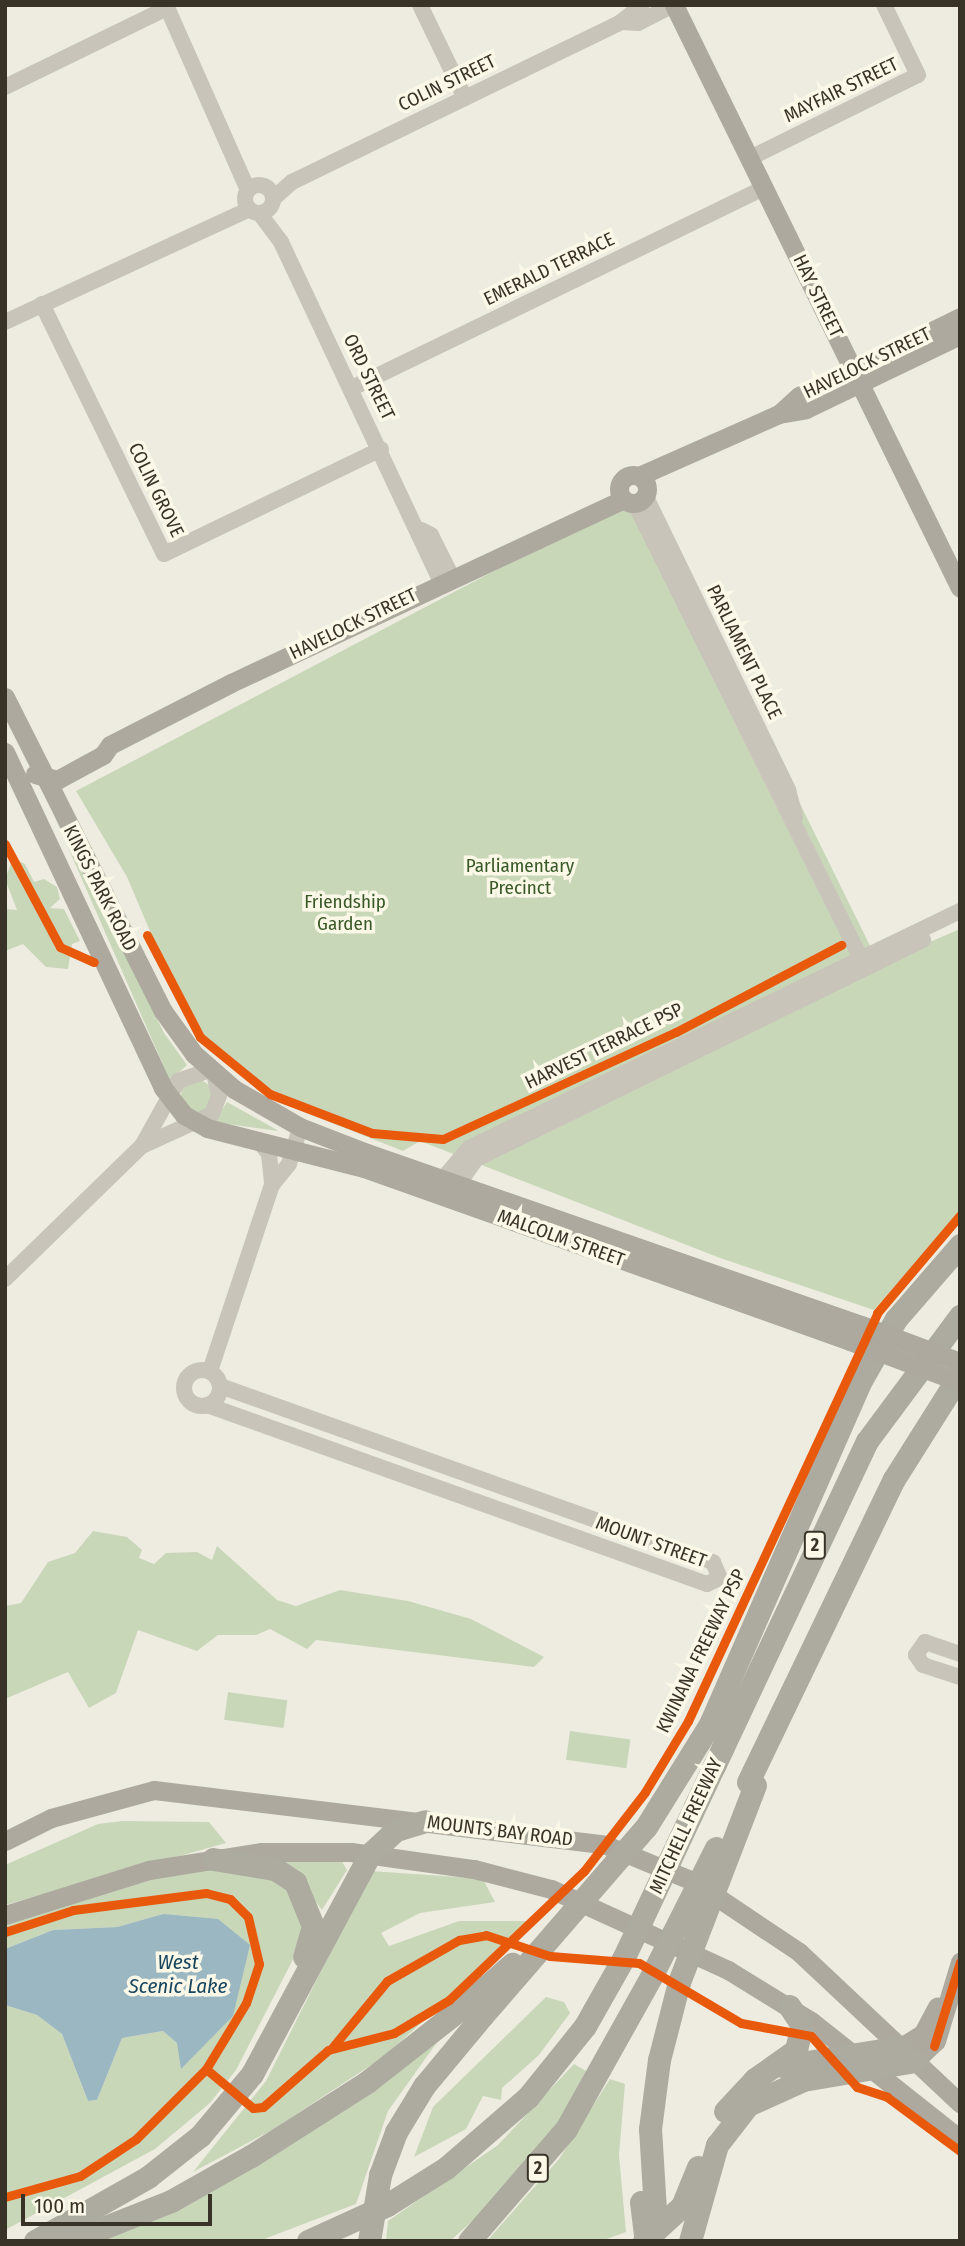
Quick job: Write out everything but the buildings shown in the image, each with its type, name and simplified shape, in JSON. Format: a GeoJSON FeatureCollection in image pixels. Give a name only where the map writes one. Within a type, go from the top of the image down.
{"type":"FeatureCollection","features":[{"type":"Feature","properties":{"kind":"highway"},"geometry":{"type":"LineString","coordinates":[[70,2241],[171,2200],[251,2156],[368,2082],[473,2011],[586,1899],[702,1761],[859,1384],[896,1320],[960,1245]]}},
{"type":"Feature","properties":{"kind":"highway","name":"MITCHELL FREEWAY"},"geometry":{"type":"LineString","coordinates":[[308,2241],[378,2210],[446,2168],[528,2098],[585,2026],[702,1761],[739,1710],[867,1441],[960,1316]]}},
{"type":"Feature","properties":{"kind":"highway","name":"2"},"geometry":{"type":"LineString","coordinates":[[751,1784],[790,1694],[894,1479],[960,1374]]}},
{"type":"Feature","properties":{"kind":"highway"},"geometry":{"type":"LineString","coordinates":[[654,2058],[751,1784]]}},
{"type":"Feature","properties":{"kind":"highway","name":"MITCHELL FREEWAY"},"geometry":{"type":"LineString","coordinates":[[469,2241],[546,2158],[617,2041],[751,1784]]}},
{"type":"Feature","properties":{"kind":"highway"},"geometry":{"type":"LineString","coordinates":[[35,2241],[149,2177],[200,2136],[270,2045],[370,1854],[396,1830],[425,1821]]}},
{"type":"Feature","properties":{"kind":"highway"},"geometry":{"type":"LineString","coordinates":[[213,1859],[275,1869],[295,1882],[311,1911],[310,1940],[270,2045]]}},
{"type":"Feature","properties":{"kind":"highway"},"geometry":{"type":"LineString","coordinates":[[645,2241],[650,2204],[654,2058],[682,1918]]}},
{"type":"Feature","properties":{"kind":"highway"},"geometry":{"type":"LineString","coordinates":[[645,2241],[689,2196],[722,2115],[755,2078],[775,2067],[802,2038],[802,2025],[789,2006]]}},
{"type":"Feature","properties":{"kind":"highway"},"geometry":{"type":"LineString","coordinates":[[369,2241],[380,2175],[396,2132],[473,2011]]}},
{"type":"Feature","properties":{"kind":"highway"},"geometry":{"type":"LineString","coordinates":[[690,2241],[718,2145],[738,2113],[803,2080],[908,2054]]}},
{"type":"Feature","properties":{"kind":"highway"},"geometry":{"type":"LineString","coordinates":[[775,2067],[864,2064]]}},
{"type":"Feature","properties":{"kind":"highway"},"geometry":{"type":"LineString","coordinates":[[650,2204],[661,2241]]}},
{"type":"Feature","properties":{"kind":"main road","name":"HAY STREET"},"geometry":{"type":"LineString","coordinates":[[674,5],[960,587]]}},
{"type":"Feature","properties":{"kind":"main road","name":"HAVELOCK STREET"},"geometry":{"type":"LineString","coordinates":[[52,780],[103,755],[110,745],[446,579],[634,491],[661,471],[957,327]]}},
{"type":"Feature","properties":{"kind":"main road","name":"KINGS PARK ROAD"},"geometry":{"type":"LineString","coordinates":[[5,697],[34,756],[52,780],[163,1011],[212,1072]]}},
{"type":"Feature","properties":{"kind":"main road","name":"KINGS PARK ROAD"},"geometry":{"type":"LineString","coordinates":[[5,751],[167,1095]]}},
{"type":"Feature","properties":{"kind":"main road"},"geometry":{"type":"LineString","coordinates":[[5,751],[52,780],[38,794],[52,849]]}},
{"type":"Feature","properties":{"kind":"main road","name":"MALCOLM STREET"},"geometry":{"type":"LineString","coordinates":[[212,1072],[300,1127],[445,1188],[856,1333],[960,1362]]}},
{"type":"Feature","properties":{"kind":"main road","name":"MALCOLM STREET"},"geometry":{"type":"LineString","coordinates":[[167,1095],[198,1123],[445,1188]]}},
{"type":"Feature","properties":{"kind":"main road","name":"MALCOLM STREET"},"geometry":{"type":"LineString","coordinates":[[856,1333],[960,1382]]}},
{"type":"Feature","properties":{"kind":"main road","name":"MOUNTS BAY ROAD"},"geometry":{"type":"LineString","coordinates":[[5,1841],[51,1818],[154,1790],[606,1845],[693,1881],[826,1973],[960,2103]]}},
{"type":"Feature","properties":{"kind":"main road","name":"MOUNTS BAY ROAD"},"geometry":{"type":"LineString","coordinates":[[5,1915],[99,1883],[213,1859],[262,1852],[370,1854],[432,1861],[551,1889],[675,1942],[789,2006],[960,2139]]}},
{"type":"Feature","properties":{"kind":"main road"},"geometry":{"type":"LineString","coordinates":[[908,2054],[950,1990],[960,1962]]}},
{"type":"Feature","properties":{"kind":"street"},"geometry":{"type":"LineString","coordinates":[[419,5],[465,98]]}},
{"type":"Feature","properties":{"kind":"street","name":"COLIN STREET"},"geometry":{"type":"LineString","coordinates":[[5,322],[621,22],[642,5]]}},
{"type":"Feature","properties":{"kind":"street","name":"COLIN STREET"},"geometry":{"type":"LineString","coordinates":[[621,22],[638,23],[674,5]]}},
{"type":"Feature","properties":{"kind":"street","name":"MAYFAIR STREET"},"geometry":{"type":"LineString","coordinates":[[750,158],[918,75],[884,5]]}},
{"type":"Feature","properties":{"kind":"street"},"geometry":{"type":"LineString","coordinates":[[5,87],[166,7]]}},
{"type":"Feature","properties":{"kind":"street","name":"ORD STREET"},"geometry":{"type":"LineString","coordinates":[[166,7],[446,579]]}},
{"type":"Feature","properties":{"kind":"street","name":"EMERALD TERRACE"},"geometry":{"type":"LineString","coordinates":[[352,388],[764,188]]}},
{"type":"Feature","properties":{"kind":"street","name":"COLIN GROVE"},"geometry":{"type":"LineString","coordinates":[[42,304],[164,554],[381,449]]}},
{"type":"Feature","properties":{"kind":"street","name":"PARLIAMENT PLACE"},"geometry":{"type":"LineString","coordinates":[[634,491],[788,790],[798,830],[863,963]]}},
{"type":"Feature","properties":{"kind":"street"},"geometry":{"type":"LineString","coordinates":[[863,963],[960,911]]}},
{"type":"Feature","properties":{"kind":"street"},"geometry":{"type":"LineString","coordinates":[[445,1188],[468,1148],[863,963],[960,922]]}},
{"type":"Feature","properties":{"kind":"street"},"geometry":{"type":"LineString","coordinates":[[5,1279],[142,1146],[167,1095],[183,1077],[212,1072],[216,1109],[198,1123],[142,1146]]}},
{"type":"Feature","properties":{"kind":"street"},"geometry":{"type":"LineString","coordinates":[[210,1371],[272,1185],[294,1147],[300,1127]]}},
{"type":"Feature","properties":{"kind":"street"},"geometry":{"type":"LineString","coordinates":[[258,1140],[269,1154],[272,1185]]}},
{"type":"Feature","properties":{"kind":"street"},"geometry":{"type":"LineString","coordinates":[[195,1371],[210,1371],[220,1386],[207,1405],[187,1398],[185,1383],[195,1371]]}},
{"type":"Feature","properties":{"kind":"street","name":"MOUNT STREET"},"geometry":{"type":"LineString","coordinates":[[207,1405],[707,1584],[720,1578],[713,1562],[220,1386]]}},
{"type":"Feature","properties":{"kind":"street"},"geometry":{"type":"LineString","coordinates":[[354,1459],[363,1437]]}},
{"type":"Feature","properties":{"kind":"street"},"geometry":{"type":"LineString","coordinates":[[485,1506],[493,1484]]}},
{"type":"Feature","properties":{"kind":"street"},"geometry":{"type":"LineString","coordinates":[[960,1654],[925,1642],[916,1655],[923,1665],[960,1677]]}},
{"type":"Feature","properties":{"kind":"green space","name":"Parliamentary Precinct"},"geometry":{"type":"Polygon","coordinates":[[[646,491],[879,964],[960,929],[960,1212],[874,1310],[720,1258],[420,1141],[403,1151],[276,1101],[195,1037],[127,877],[76,791],[646,491]]]}},
{"type":"Feature","properties":{"kind":"green space"},"geometry":{"type":"Polygon","coordinates":[[[43,790],[164,1033],[187,1065],[170,1081],[43,790]]]}},
{"type":"Feature","properties":{"kind":"green space"},"geometry":{"type":"Polygon","coordinates":[[[13,858],[25,864],[34,882],[44,879],[57,887],[60,899],[50,908],[64,909],[80,941],[72,944],[68,969],[46,967],[23,944],[5,951],[5,909],[17,910],[5,879],[13,858]]]}},
{"type":"Feature","properties":{"kind":"green space"},"geometry":{"type":"Polygon","coordinates":[[[197,1080],[208,1085],[213,1096],[208,1107],[197,1112],[186,1107],[181,1096],[186,1085],[197,1080]]]}},
{"type":"Feature","properties":{"kind":"green space"},"geometry":{"type":"Polygon","coordinates":[[[227,1102],[277,1130],[278,1131],[214,1122],[227,1102]]]}},
{"type":"Feature","properties":{"kind":"green space"},"geometry":{"type":"Polygon","coordinates":[[[93,1531],[127,1537],[142,1550],[139,1558],[154,1564],[166,1553],[197,1552],[212,1560],[217,1546],[277,1600],[296,1606],[340,1590],[408,1601],[471,1619],[544,1657],[534,1667],[316,1640],[307,1649],[270,1629],[256,1635],[218,1635],[197,1651],[138,1630],[116,1693],[89,1708],[68,1672],[5,1699],[5,1606],[21,1603],[48,1562],[75,1553],[93,1531]]]}},
{"type":"Feature","properties":{"kind":"green space"},"geometry":{"type":"Polygon","coordinates":[[[228,1692],[287,1700],[284,1728],[224,1720],[228,1692]]]}},
{"type":"Feature","properties":{"kind":"green space"},"geometry":{"type":"Polygon","coordinates":[[[570,1731],[630,1739],[626,1768],[566,1760],[570,1731]]]}},
{"type":"Feature","properties":{"kind":"green space"},"geometry":{"type":"Polygon","coordinates":[[[123,1821],[209,1822],[226,1843],[5,1905],[5,1865],[98,1824],[123,1821]]]}},
{"type":"Feature","properties":{"kind":"green space"},"geometry":{"type":"Polygon","coordinates":[[[264,1860],[341,1860],[347,1870],[322,1910],[294,1873],[264,1860]]]}},
{"type":"Feature","properties":{"kind":"green space"},"geometry":{"type":"Polygon","coordinates":[[[226,1866],[280,1879],[301,1907],[301,1944],[236,2070],[210,2103],[155,2149],[5,2230],[5,2005],[37,2015],[62,2034],[88,2101],[97,2100],[122,2038],[163,2031],[177,2043],[163,1914],[117,1927],[53,1930],[5,1949],[5,1924],[123,1884],[226,1866]]]}},
{"type":"Feature","properties":{"kind":"green space"},"geometry":{"type":"Polygon","coordinates":[[[371,1871],[484,1881],[495,1902],[420,1913],[381,1933],[389,1946],[459,1921],[532,1921],[385,2056],[272,2130],[193,2172],[266,2081],[371,1871]]]}},
{"type":"Feature","properties":{"kind":"green space"},"geometry":{"type":"Polygon","coordinates":[[[546,1997],[564,2002],[570,2013],[539,2055],[502,2088],[501,2100],[483,2096],[466,2129],[414,2157],[433,2107],[546,1997]]]}},
{"type":"Feature","properties":{"kind":"green space"},"geometry":{"type":"Polygon","coordinates":[[[448,2027],[388,2111],[356,2204],[259,2241],[105,2241],[448,2027]]]}},
{"type":"Feature","properties":{"kind":"green space"},"geometry":{"type":"Polygon","coordinates":[[[574,2064],[588,2072],[556,2128],[489,2206],[450,2241],[386,2241],[388,2221],[498,2145],[574,2064]]]}},
{"type":"Feature","properties":{"kind":"green space"},"geometry":{"type":"Polygon","coordinates":[[[610,2079],[625,2084],[619,2155],[626,2232],[601,2241],[487,2241],[559,2159],[610,2079]]]}},
{"type":"Feature","properties":{"kind":"water","name":"West Scenic Lake"},"geometry":{"type":"Polygon","coordinates":[[[163,1914],[218,1919],[250,1945],[233,2016],[181,2069],[177,2043],[163,2031],[122,2038],[97,2100],[88,2101],[62,2034],[37,2015],[5,2005],[5,1949],[53,1930],[117,1927],[163,1914]]]}},
{"type":"Feature","properties":{"kind":"cycle path"},"geometry":{"type":"LineString","coordinates":[[5,844],[60,947],[94,962]]}},
{"type":"Feature","properties":{"kind":"cycle path","name":"HARVEST TERRACE PSP"},"geometry":{"type":"LineString","coordinates":[[147,935],[200,1037],[270,1094],[372,1133],[443,1139],[676,1032],[841,945]]}},
{"type":"Feature","properties":{"kind":"cycle path","name":"KWINANA FREEWAY PSP"},"geometry":{"type":"LineString","coordinates":[[206,2069],[253,2108],[263,2107],[328,2050],[394,2033],[449,2000],[584,1871],[645,1792],[688,1721],[877,1313],[960,1215]]}},
{"type":"Feature","properties":{"kind":"cycle path"},"geometry":{"type":"LineString","coordinates":[[5,1932],[73,1910],[206,1893],[230,1899],[248,1917],[259,1964],[246,2003],[206,2069],[136,2139],[80,2176],[5,2197]]}},
{"type":"Feature","properties":{"kind":"cycle path"},"geometry":{"type":"LineString","coordinates":[[331,2049],[387,1981],[459,1940],[486,1935],[550,1956],[639,1963],[741,2023],[811,2036],[857,2087],[887,2097],[960,2151]]}},
{"type":"Feature","properties":{"kind":"cycle path"},"geometry":{"type":"LineString","coordinates":[[934,2046],[960,1962]]}},
{"type":"Feature","properties":{"kind":"park label","name":"Friendship Garden"},"geometry":{"type":"Point","coordinates":[345,913]}}]}
